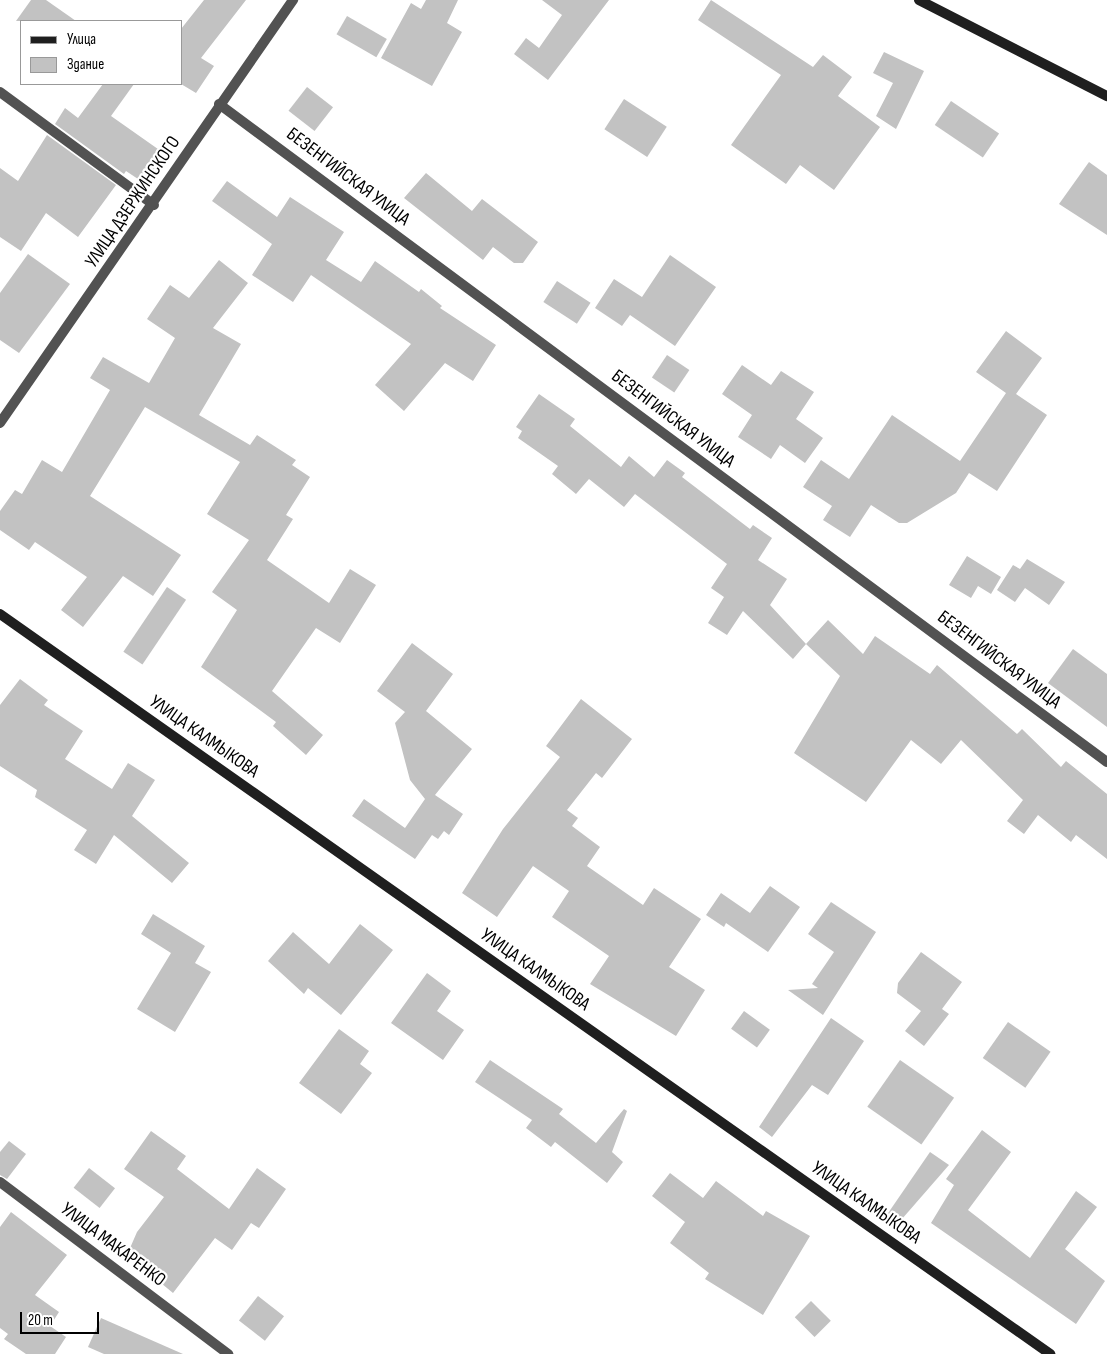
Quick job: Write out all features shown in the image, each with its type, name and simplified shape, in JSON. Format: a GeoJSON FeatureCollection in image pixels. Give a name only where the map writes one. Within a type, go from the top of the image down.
{"type":"FeatureCollection","features":[{"type":"Feature","properties":{"kind":"street","name":"УЛИЦА ДЗЕРЖИНСКОГО"},"geometry":{"type":"LineString","coordinates":[[0,423],[154,205],[219,104],[293,0]]}},
{"type":"Feature","properties":{"kind":"street"},"geometry":{"type":"LineString","coordinates":[[919,0],[1107,96]]}},
{"type":"Feature","properties":{"kind":"street"},"geometry":{"type":"LineString","coordinates":[[0,92],[154,205]]}},
{"type":"Feature","properties":{"kind":"street","name":"БЕЗЕНГИЙСКАЯ УЛИЦА"},"geometry":{"type":"LineString","coordinates":[[219,104],[1107,762]]}},
{"type":"Feature","properties":{"kind":"street","name":"УЛИЦА КАЛМЫКОВА"},"geometry":{"type":"LineString","coordinates":[[0,614],[1050,1354]]}},
{"type":"Feature","properties":{"kind":"street","name":"УЛИЦА МАКАРЕНКО"},"geometry":{"type":"LineString","coordinates":[[0,1182],[228,1354]]}},
{"type":"Feature","properties":{"kind":"building"},"geometry":{"type":"Polygon","coordinates":[[[31,0],[46,0],[75,20],[20,20],[16,21],[31,0]]]}},
{"type":"Feature","properties":{"kind":"building"},"geometry":{"type":"Polygon","coordinates":[[[204,0],[246,0],[201,58],[214,66],[196,93],[182,85],[182,28],[204,0]]]}},
{"type":"Feature","properties":{"kind":"building"},"geometry":{"type":"Polygon","coordinates":[[[426,0],[458,0],[447,23],[462,32],[432,86],[381,58],[411,3],[421,9],[426,0]]]}},
{"type":"Feature","properties":{"kind":"building"},"geometry":{"type":"Polygon","coordinates":[[[542,0],[609,0],[548,80],[514,54],[526,38],[539,48],[562,15],[542,0]]]}},
{"type":"Feature","properties":{"kind":"building"},"geometry":{"type":"Polygon","coordinates":[[[711,0],[813,67],[823,55],[852,77],[838,96],[880,127],[834,190],[800,165],[786,184],[731,145],[781,75],[698,20],[711,0]]]}},
{"type":"Feature","properties":{"kind":"building"},"geometry":{"type":"Polygon","coordinates":[[[347,16],[387,39],[376,57],[336,34],[347,16]]]}},
{"type":"Feature","properties":{"kind":"building"},"geometry":{"type":"Polygon","coordinates":[[[884,52],[924,71],[896,129],[876,116],[893,83],[873,73],[884,52]]]}},
{"type":"Feature","properties":{"kind":"building"},"geometry":{"type":"Polygon","coordinates":[[[102,85],[133,85],[111,116],[165,154],[144,183],[126,171],[124,174],[55,124],[65,108],[78,118],[102,85]]]}},
{"type":"Feature","properties":{"kind":"building"},"geometry":{"type":"Polygon","coordinates":[[[307,87],[333,107],[315,131],[289,111],[307,87]]]}},
{"type":"Feature","properties":{"kind":"building"},"geometry":{"type":"Polygon","coordinates":[[[624,99],[667,127],[647,157],[604,129],[624,99]]]}},
{"type":"Feature","properties":{"kind":"building"},"geometry":{"type":"Polygon","coordinates":[[[951,101],[999,133],[983,157],[935,125],[951,101]]]}},
{"type":"Feature","properties":{"kind":"building"},"geometry":{"type":"Polygon","coordinates":[[[47,135],[116,185],[78,237],[46,213],[21,251],[0,237],[0,168],[18,181],[47,135]]]}},
{"type":"Feature","properties":{"kind":"building"},"geometry":{"type":"Polygon","coordinates":[[[1089,162],[1107,175],[1107,235],[1059,204],[1089,162]]]}},
{"type":"Feature","properties":{"kind":"building"},"geometry":{"type":"Polygon","coordinates":[[[426,173],[472,211],[482,199],[538,242],[523,263],[514,263],[493,247],[483,260],[404,198],[426,173]]]}},
{"type":"Feature","properties":{"kind":"building"},"geometry":{"type":"Polygon","coordinates":[[[227,181],[277,217],[290,197],[344,232],[326,260],[361,282],[375,261],[419,292],[421,289],[442,306],[440,308],[496,345],[473,381],[445,363],[404,411],[375,385],[411,344],[311,275],[293,302],[252,275],[272,244],[212,201],[227,181]]]}},
{"type":"Feature","properties":{"kind":"building"},"geometry":{"type":"Polygon","coordinates":[[[28,254],[70,284],[19,353],[0,340],[0,293],[28,254]]]}},
{"type":"Feature","properties":{"kind":"building"},"geometry":{"type":"Polygon","coordinates":[[[670,255],[716,287],[675,346],[630,315],[622,326],[595,308],[614,279],[642,297],[670,255]]]}},
{"type":"Feature","properties":{"kind":"building"},"geometry":{"type":"Polygon","coordinates":[[[219,260],[248,283],[213,328],[241,344],[199,415],[250,445],[257,435],[296,460],[292,465],[310,477],[286,515],[293,519],[267,560],[329,603],[350,569],[376,585],[340,643],[316,628],[272,691],[323,735],[306,755],[273,726],[276,722],[201,667],[237,610],[212,592],[249,540],[207,514],[240,462],[145,407],[90,496],[181,555],[153,596],[123,576],[83,627],[61,610],[87,577],[35,542],[29,550],[0,530],[0,511],[15,490],[22,494],[42,460],[62,472],[110,390],[90,378],[103,357],[149,383],[175,338],[147,319],[170,285],[189,298],[219,260]]]}},
{"type":"Feature","properties":{"kind":"building"},"geometry":{"type":"Polygon","coordinates":[[[557,281],[591,303],[577,324],[543,302],[557,281]]]}},
{"type":"Feature","properties":{"kind":"building"},"geometry":{"type":"Polygon","coordinates":[[[1006,331],[1042,358],[1016,394],[1047,415],[997,491],[969,473],[956,493],[907,523],[899,523],[871,505],[850,537],[823,520],[832,506],[803,487],[821,460],[849,479],[892,415],[960,461],[1006,393],[976,372],[1006,331]]]}},
{"type":"Feature","properties":{"kind":"building"},"geometry":{"type":"Polygon","coordinates":[[[667,355],[689,370],[674,392],[652,377],[667,355]]]}},
{"type":"Feature","properties":{"kind":"building"},"geometry":{"type":"Polygon","coordinates":[[[742,365],[771,385],[781,371],[814,392],[796,419],[823,438],[805,463],[780,445],[771,459],[738,437],[752,415],[722,394],[742,365]]]}},
{"type":"Feature","properties":{"kind":"building"},"geometry":{"type":"Polygon","coordinates":[[[539,394],[575,419],[570,426],[621,467],[629,456],[654,477],[667,460],[685,473],[682,477],[750,529],[753,525],[772,538],[758,560],[787,579],[770,605],[806,644],[793,659],[743,611],[727,635],[708,623],[724,597],[711,588],[727,564],[635,494],[624,507],[589,479],[576,494],[552,474],[558,466],[518,438],[522,431],[516,427],[539,394]]]}},
{"type":"Feature","properties":{"kind":"building"},"geometry":{"type":"Polygon","coordinates":[[[967,556],[1001,577],[991,594],[978,586],[971,598],[949,585],[967,556]]]}},
{"type":"Feature","properties":{"kind":"building"},"geometry":{"type":"Polygon","coordinates":[[[1027,559],[1065,582],[1049,605],[1025,588],[1015,602],[997,590],[1013,565],[1020,569],[1027,559]]]}},
{"type":"Feature","properties":{"kind":"building"},"geometry":{"type":"Polygon","coordinates":[[[167,587],[186,600],[142,665],[123,652],[167,587]]]}},
{"type":"Feature","properties":{"kind":"building"},"geometry":{"type":"Polygon","coordinates":[[[828,620],[863,654],[875,636],[930,674],[937,665],[1017,734],[1022,729],[1061,767],[1066,761],[1107,794],[1107,859],[1076,835],[1071,842],[1038,815],[1024,834],[1007,821],[1023,800],[961,740],[941,764],[911,740],[866,802],[794,753],[840,676],[806,644],[828,620]]]}},
{"type":"Feature","properties":{"kind":"building"},"geometry":{"type":"Polygon","coordinates":[[[412,643],[453,674],[426,711],[472,749],[435,795],[463,814],[449,835],[444,831],[438,839],[432,835],[415,859],[352,816],[364,799],[405,828],[425,799],[410,780],[395,723],[405,712],[377,691],[412,643]]]}},
{"type":"Feature","properties":{"kind":"building"},"geometry":{"type":"Polygon","coordinates":[[[1073,649],[1107,674],[1107,727],[1048,683],[1073,649]]]}},
{"type":"Feature","properties":{"kind":"building"},"geometry":{"type":"Polygon","coordinates":[[[20,679],[48,700],[44,705],[83,731],[65,759],[112,789],[128,763],[155,780],[132,816],[189,863],[172,883],[114,835],[96,864],[74,850],[87,830],[35,797],[37,790],[0,766],[0,705],[20,679]]]}},
{"type":"Feature","properties":{"kind":"building"},"geometry":{"type":"Polygon","coordinates":[[[581,699],[632,739],[602,778],[596,773],[567,810],[578,818],[572,826],[600,847],[587,866],[643,905],[654,888],[701,919],[669,967],[705,990],[676,1036],[590,984],[609,956],[552,917],[569,891],[533,866],[497,917],[462,893],[503,829],[560,757],[546,746],[581,699]]]}},
{"type":"Feature","properties":{"kind":"building"},"geometry":{"type":"Polygon","coordinates":[[[770,886],[800,907],[768,952],[726,923],[724,927],[706,915],[721,893],[750,913],[770,886]]]}},
{"type":"Feature","properties":{"kind":"building"},"geometry":{"type":"Polygon","coordinates":[[[831,902],[876,932],[823,1015],[788,990],[818,988],[812,984],[834,952],[808,934],[831,902]]]}},
{"type":"Feature","properties":{"kind":"building"},"geometry":{"type":"Polygon","coordinates":[[[153,914],[205,946],[195,963],[211,972],[175,1032],[137,1009],[171,953],[141,934],[153,914]]]}},
{"type":"Feature","properties":{"kind":"building"},"geometry":{"type":"Polygon","coordinates":[[[360,924],[393,950],[341,1015],[308,988],[304,994],[268,961],[293,932],[329,964],[360,924]]]}},
{"type":"Feature","properties":{"kind":"building"},"geometry":{"type":"Polygon","coordinates":[[[921,952],[962,982],[942,1009],[949,1014],[924,1046],[905,1031],[921,1011],[897,993],[898,983],[921,952]]]}},
{"type":"Feature","properties":{"kind":"building"},"geometry":{"type":"Polygon","coordinates":[[[427,973],[451,991],[437,1011],[464,1030],[443,1060],[391,1023],[427,973]]]}},
{"type":"Feature","properties":{"kind":"building"},"geometry":{"type":"Polygon","coordinates":[[[744,1011],[770,1030],[757,1048],[731,1029],[744,1011]]]}},
{"type":"Feature","properties":{"kind":"building"},"geometry":{"type":"Polygon","coordinates":[[[831,1018],[864,1041],[828,1095],[812,1085],[772,1137],[759,1127],[831,1018]]]}},
{"type":"Feature","properties":{"kind":"building"},"geometry":{"type":"Polygon","coordinates":[[[1008,1022],[1051,1052],[1025,1088],[983,1058],[1008,1022]]]}},
{"type":"Feature","properties":{"kind":"building"},"geometry":{"type":"Polygon","coordinates":[[[339,1029],[369,1051],[360,1064],[372,1073],[341,1114],[299,1083],[339,1029]]]}},
{"type":"Feature","properties":{"kind":"building"},"geometry":{"type":"Polygon","coordinates":[[[490,1060],[563,1109],[559,1114],[596,1143],[624,1109],[627,1111],[612,1152],[623,1162],[607,1183],[555,1142],[551,1147],[526,1128],[532,1120],[475,1082],[490,1060]]]}},
{"type":"Feature","properties":{"kind":"building"},"geometry":{"type":"Polygon","coordinates":[[[900,1060],[954,1098],[921,1145],[867,1107],[900,1060]]]}},
{"type":"Feature","properties":{"kind":"building"},"geometry":{"type":"Polygon","coordinates":[[[982,1130],[1011,1152],[968,1210],[1030,1258],[1076,1191],[1097,1207],[1065,1249],[1105,1281],[1076,1324],[931,1223],[954,1185],[946,1179],[982,1130]]]}},
{"type":"Feature","properties":{"kind":"building"},"geometry":{"type":"Polygon","coordinates":[[[151,1131],[186,1156],[177,1169],[229,1209],[257,1168],[286,1189],[259,1228],[251,1223],[232,1250],[215,1238],[173,1293],[127,1255],[137,1232],[164,1197],[124,1169],[151,1131]]]}},
{"type":"Feature","properties":{"kind":"building"},"geometry":{"type":"Polygon","coordinates":[[[9,1141],[26,1154],[7,1179],[0,1175],[0,1152],[9,1141]]]}},
{"type":"Feature","properties":{"kind":"building"},"geometry":{"type":"Polygon","coordinates":[[[930,1152],[949,1165],[895,1227],[884,1219],[930,1152]]]}},
{"type":"Feature","properties":{"kind":"building"},"geometry":{"type":"Polygon","coordinates":[[[89,1168],[115,1188],[100,1208],[74,1188],[89,1168]]]}},
{"type":"Feature","properties":{"kind":"building"},"geometry":{"type":"Polygon","coordinates":[[[670,1173],[703,1198],[716,1181],[763,1216],[766,1211],[810,1236],[763,1315],[705,1279],[709,1273],[670,1243],[685,1222],[652,1196],[670,1173]]]}},
{"type":"Feature","properties":{"kind":"building"},"geometry":{"type":"Polygon","coordinates":[[[11,1212],[67,1255],[35,1295],[59,1312],[50,1326],[66,1337],[55,1354],[26,1354],[4,1339],[8,1334],[0,1328],[0,1227],[11,1212]]]}},
{"type":"Feature","properties":{"kind":"building"},"geometry":{"type":"Polygon","coordinates":[[[258,1296],[284,1316],[265,1341],[239,1320],[258,1296]]]}},
{"type":"Feature","properties":{"kind":"building"},"geometry":{"type":"Polygon","coordinates":[[[811,1301],[831,1321],[815,1337],[795,1317],[811,1301]]]}},
{"type":"Feature","properties":{"kind":"building"},"geometry":{"type":"Polygon","coordinates":[[[101,1318],[183,1354],[104,1354],[88,1347],[101,1318]]]}}]}
